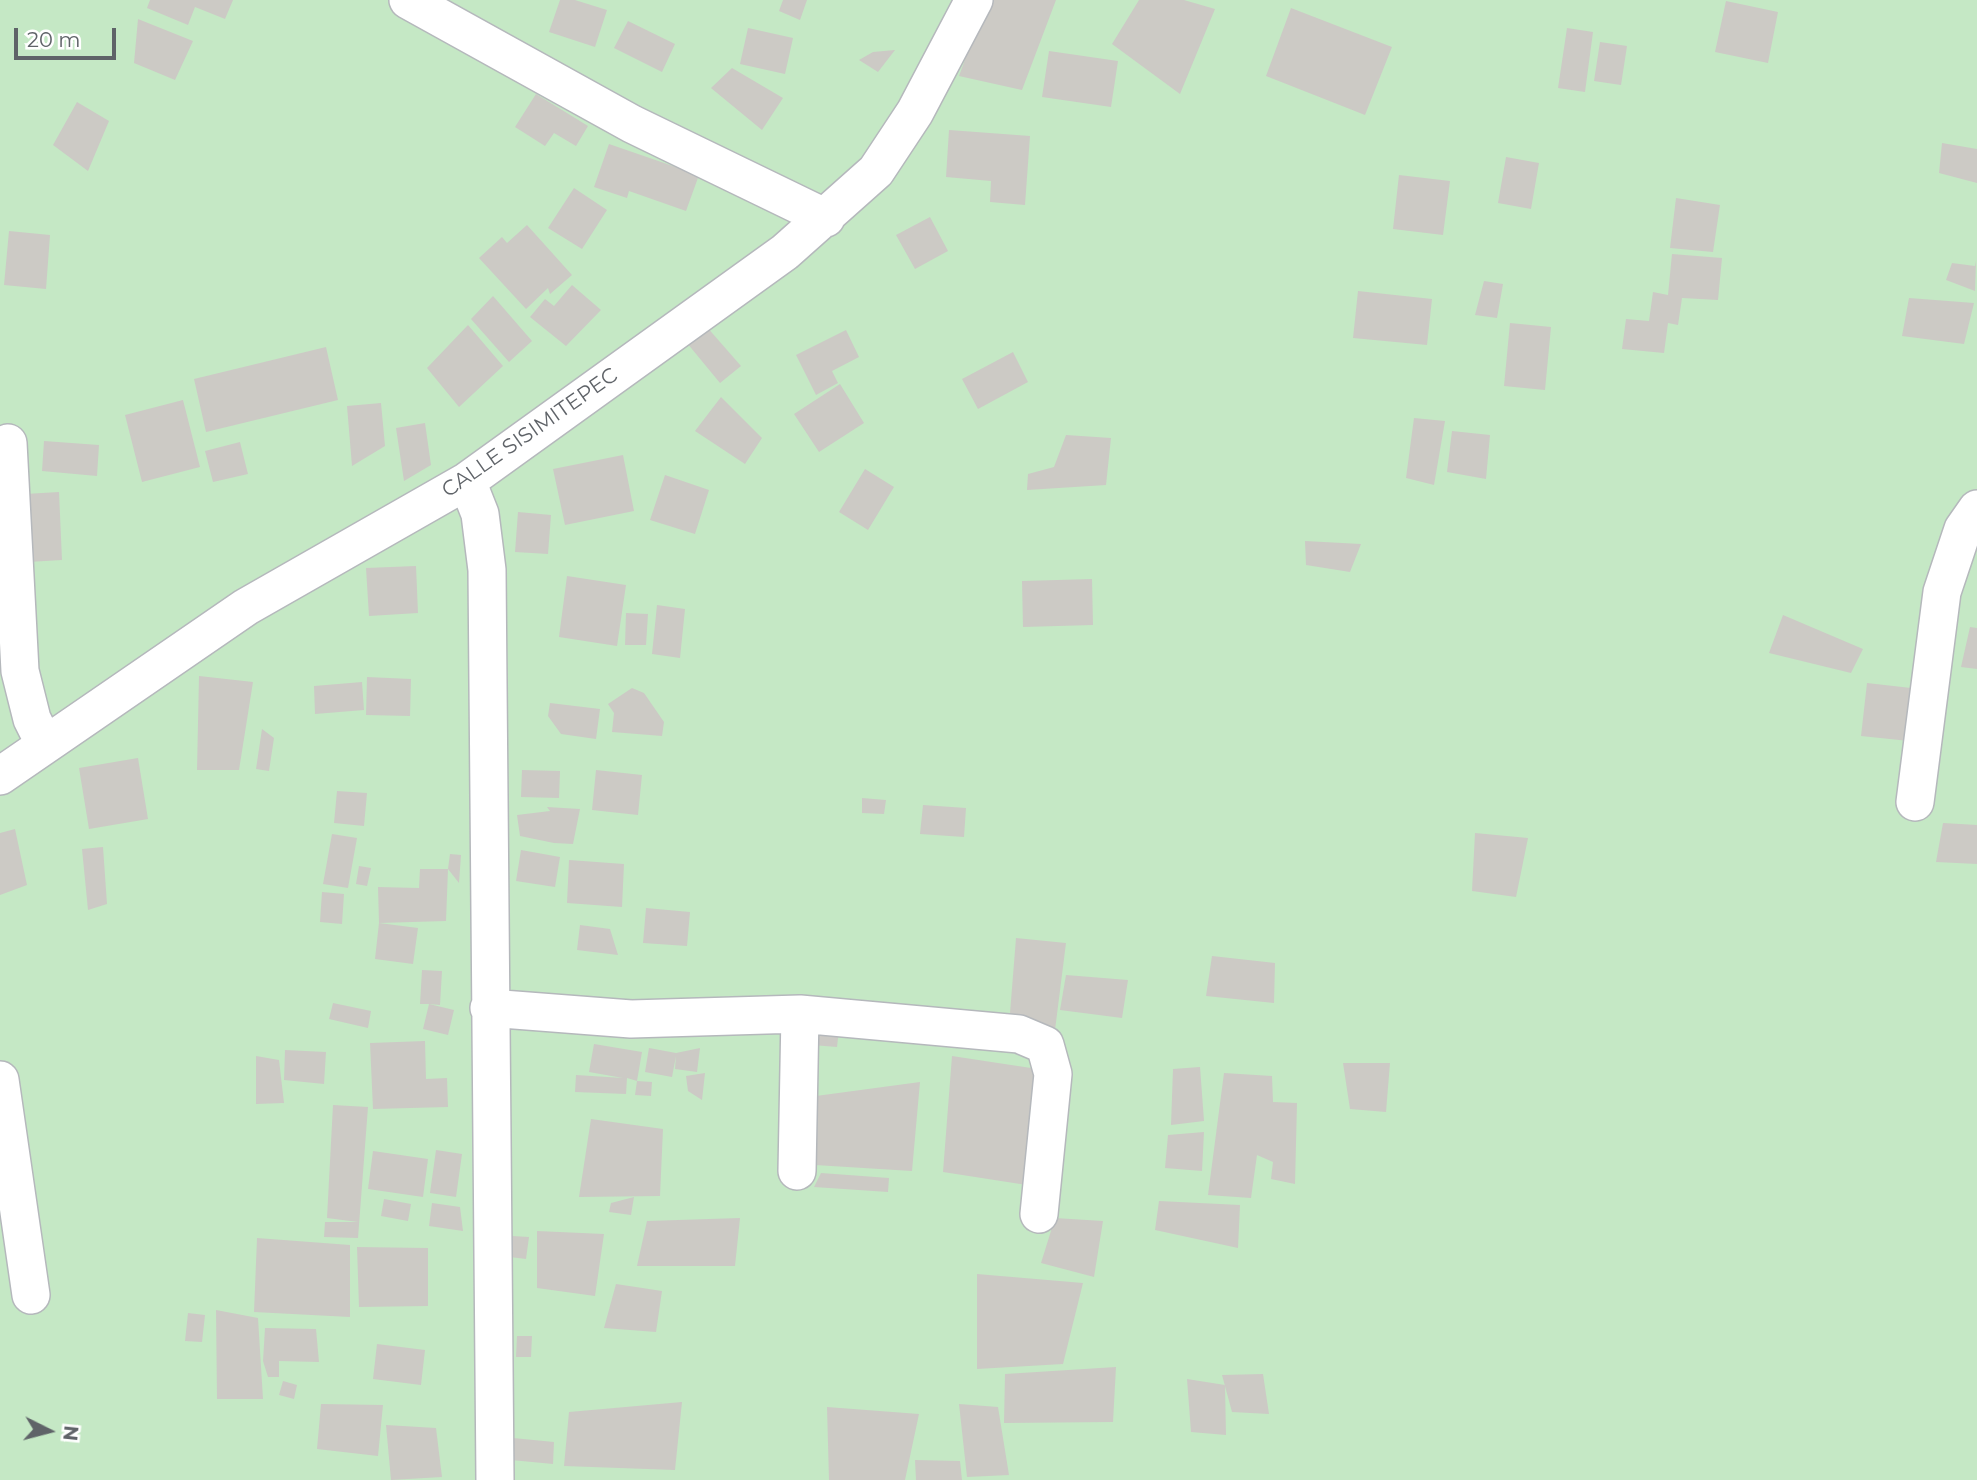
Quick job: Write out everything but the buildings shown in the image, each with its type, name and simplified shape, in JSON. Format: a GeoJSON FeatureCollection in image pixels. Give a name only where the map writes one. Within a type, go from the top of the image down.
{"type":"FeatureCollection","features":[{"type":"Feature","properties":{"kind":"street"},"geometry":{"type":"LineString","coordinates":[[408,0],[632,124],[827,218]]}},
{"type":"Feature","properties":{"kind":"street","name":"CALLE SISIMITEPEC"},"geometry":{"type":"LineString","coordinates":[[0,776],[246,607],[467,481],[785,252],[827,218],[876,171],[915,112],[974,0]]}},
{"type":"Feature","properties":{"kind":"street"},"geometry":{"type":"LineString","coordinates":[[8,443],[20,671],[32,719],[45,745]]}},
{"type":"Feature","properties":{"kind":"street"},"geometry":{"type":"LineString","coordinates":[[467,481],[480,514],[487,570],[495,1480]]}},
{"type":"Feature","properties":{"kind":"street"},"geometry":{"type":"LineString","coordinates":[[1915,802],[1942,592],[1963,529],[1977,509]]}},
{"type":"Feature","properties":{"kind":"street"},"geometry":{"type":"LineString","coordinates":[[489,1007],[631,1019],[800,1014],[1019,1034],[1045,1045],[1053,1074],[1038,1214]]}},
{"type":"Feature","properties":{"kind":"street"},"geometry":{"type":"LineString","coordinates":[[797,1171],[800,1014]]}},
{"type":"Feature","properties":{"kind":"street"},"geometry":{"type":"LineString","coordinates":[[0,1080],[32,1295]]}},
{"type":"Feature","properties":{"kind":"green space"},"geometry":{"type":"Polygon","coordinates":[[[0,0],[1977,0],[1977,1480],[0,1480],[0,0]]]}}]}
